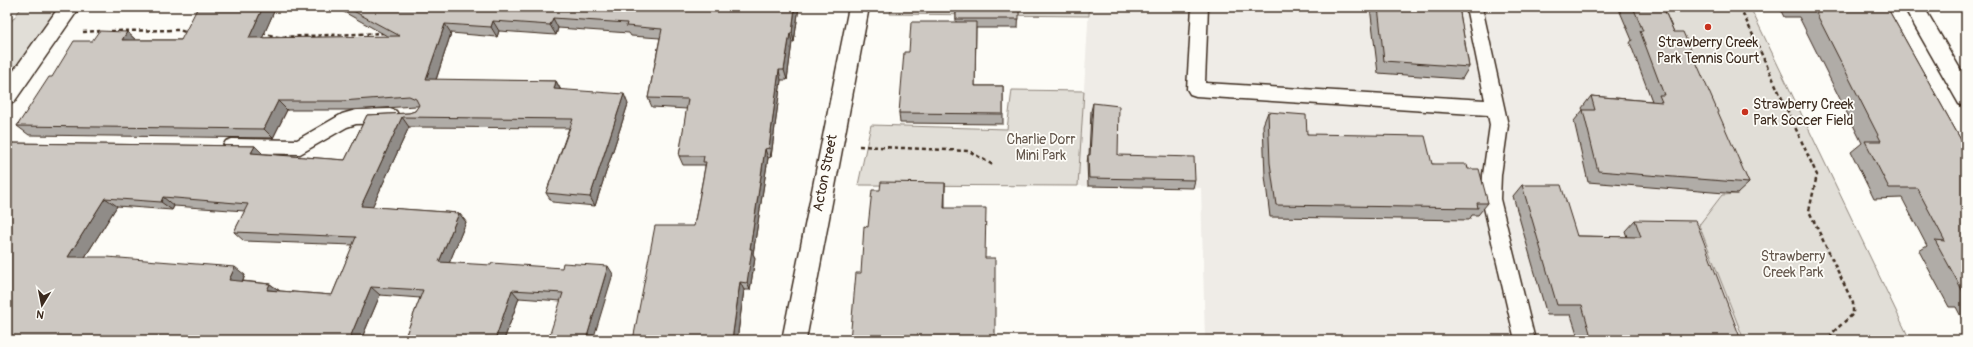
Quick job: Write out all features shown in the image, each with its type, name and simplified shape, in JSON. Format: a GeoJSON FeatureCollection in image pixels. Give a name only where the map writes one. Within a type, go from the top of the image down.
{"type":"FeatureCollection","features":[{"type":"Feature","properties":{"kind":"street"},"geometry":{"type":"LineString","coordinates":[[7,96],[70,7]]}},
{"type":"Feature","properties":{"kind":"street","name":"Acton Street"},"geometry":{"type":"LineString","coordinates":[[794,340],[859,7]]}},
{"type":"Feature","properties":{"kind":"street"},"geometry":{"type":"LineString","coordinates":[[1914,7],[1966,98]]}},
{"type":"Feature","properties":{"kind":"lane"},"geometry":{"type":"LineString","coordinates":[[1200,7],[1196,89],[1496,108]]}},
{"type":"Feature","properties":{"kind":"lane"},"geometry":{"type":"LineString","coordinates":[[1474,7],[1499,125],[1492,175],[1491,199],[1525,340]]}},
{"type":"Feature","properties":{"kind":"lane"},"geometry":{"type":"LineString","coordinates":[[213,146],[300,147],[342,121],[356,118],[409,115]]}},
{"type":"Feature","properties":{"kind":"path"},"geometry":{"type":"LineString","coordinates":[[1740,7],[1817,175],[1818,182],[1808,202],[1809,211],[1853,303],[1852,314],[1831,334],[1832,340]]}},
{"type":"Feature","properties":{"kind":"path"},"geometry":{"type":"LineString","coordinates":[[109,31],[179,30],[191,34]]}},
{"type":"Feature","properties":{"kind":"path"},"geometry":{"type":"LineString","coordinates":[[52,32],[102,31]]}},
{"type":"Feature","properties":{"kind":"path"},"geometry":{"type":"LineString","coordinates":[[260,32],[278,36],[389,33]]}},
{"type":"Feature","properties":{"kind":"path"},"geometry":{"type":"LineString","coordinates":[[831,145],[969,151],[993,165]]}},
{"type":"Feature","properties":{"kind":"shaded area"},"geometry":{"type":"Polygon","coordinates":[[[1089,7],[1659,7],[1738,194],[1699,225],[1744,340],[1205,340],[1201,188],[1078,186],[1089,7]]]}},
{"type":"Feature","properties":{"kind":"green space"},"geometry":{"type":"Polygon","coordinates":[[[22,7],[58,7],[7,79],[7,27],[22,7]]]}},
{"type":"Feature","properties":{"kind":"green space"},"geometry":{"type":"Polygon","coordinates":[[[892,7],[1089,7],[1089,16],[890,14],[892,7]]]}},
{"type":"Feature","properties":{"kind":"green space","name":"Strawberry Creek Park"},"geometry":{"type":"Polygon","coordinates":[[[1659,7],[1750,7],[1910,340],[1744,340],[1699,225],[1722,195],[1738,194],[1659,7]]]}},
{"type":"Feature","properties":{"kind":"green space","name":"Charlie Dorr Mini Park"},"geometry":{"type":"Polygon","coordinates":[[[1012,90],[1084,91],[1078,186],[858,185],[871,125],[1007,129],[1012,90]]]}},
{"type":"Feature","properties":{"kind":"building"},"geometry":{"type":"Polygon","coordinates":[[[198,7],[263,7],[249,38],[400,36],[346,7],[795,7],[792,33],[790,33],[784,70],[779,70],[769,148],[765,149],[750,249],[752,249],[747,283],[740,282],[732,340],[633,340],[655,226],[694,226],[706,162],[703,162],[704,156],[679,156],[688,99],[648,98],[662,29],[626,26],[627,23],[553,18],[550,25],[493,21],[491,27],[445,24],[426,79],[556,81],[554,89],[624,94],[590,197],[546,193],[573,119],[402,117],[361,206],[459,213],[439,262],[491,265],[492,263],[562,268],[563,263],[608,266],[586,340],[548,340],[563,293],[512,290],[495,340],[404,340],[423,290],[371,287],[349,340],[7,340],[7,143],[255,146],[251,153],[345,160],[367,115],[409,113],[415,111],[419,105],[416,99],[409,96],[342,101],[278,101],[264,129],[17,126],[49,77],[52,77],[74,41],[92,41],[99,31],[127,32],[122,40],[181,40],[198,7]],[[163,197],[161,202],[105,198],[68,257],[107,257],[235,267],[229,280],[270,284],[267,290],[332,295],[356,237],[234,232],[248,204],[163,197]]]}},
{"type":"Feature","properties":{"kind":"building"},"geometry":{"type":"Polygon","coordinates":[[[956,7],[1019,7],[1019,19],[956,19],[956,7]]]}},
{"type":"Feature","properties":{"kind":"building"},"geometry":{"type":"Polygon","coordinates":[[[1378,7],[1459,7],[1469,67],[1384,61],[1378,7]]]}},
{"type":"Feature","properties":{"kind":"building"},"geometry":{"type":"Polygon","coordinates":[[[1633,7],[1663,7],[1674,32],[1683,32],[1749,183],[1598,171],[1583,110],[1595,110],[1591,96],[1662,102],[1659,95],[1664,95],[1640,31],[1643,31],[1633,7]]]}},
{"type":"Feature","properties":{"kind":"building"},"geometry":{"type":"Polygon","coordinates":[[[1813,7],[1887,7],[1966,149],[1966,297],[1935,240],[1945,241],[1917,188],[1889,188],[1865,141],[1881,141],[1813,7]]]}},
{"type":"Feature","properties":{"kind":"building"},"geometry":{"type":"Polygon","coordinates":[[[911,22],[976,22],[975,86],[1003,86],[1003,114],[899,113],[904,52],[909,52],[911,22]]]}},
{"type":"Feature","properties":{"kind":"building"},"geometry":{"type":"Polygon","coordinates":[[[1093,103],[1119,106],[1118,155],[1194,157],[1195,180],[1089,178],[1088,155],[1090,155],[1093,103]]]}},
{"type":"Feature","properties":{"kind":"building"},"geometry":{"type":"Polygon","coordinates":[[[1268,112],[1306,115],[1307,134],[1425,136],[1432,164],[1467,164],[1468,169],[1479,169],[1488,203],[1477,203],[1478,208],[1276,205],[1270,163],[1268,112]]]}},
{"type":"Feature","properties":{"kind":"building"},"geometry":{"type":"Polygon","coordinates":[[[881,182],[945,183],[944,208],[986,208],[985,258],[995,258],[995,340],[850,340],[856,273],[861,273],[864,226],[868,227],[872,190],[880,190],[881,182]]]}},
{"type":"Feature","properties":{"kind":"building"},"geometry":{"type":"Polygon","coordinates":[[[1522,185],[1561,185],[1577,236],[1641,237],[1635,220],[1696,221],[1741,340],[1592,340],[1582,305],[1557,305],[1522,185]]]}},
{"type":"Feature","properties":{"kind":"place","name":"Strawberry Creek Park Tennis Court"},"geometry":{"type":"Point","coordinates":[1708,27]}},
{"type":"Feature","properties":{"kind":"place","name":"Strawberry Creek Park Soccer Field"},"geometry":{"type":"Point","coordinates":[1745,112]}}]}
